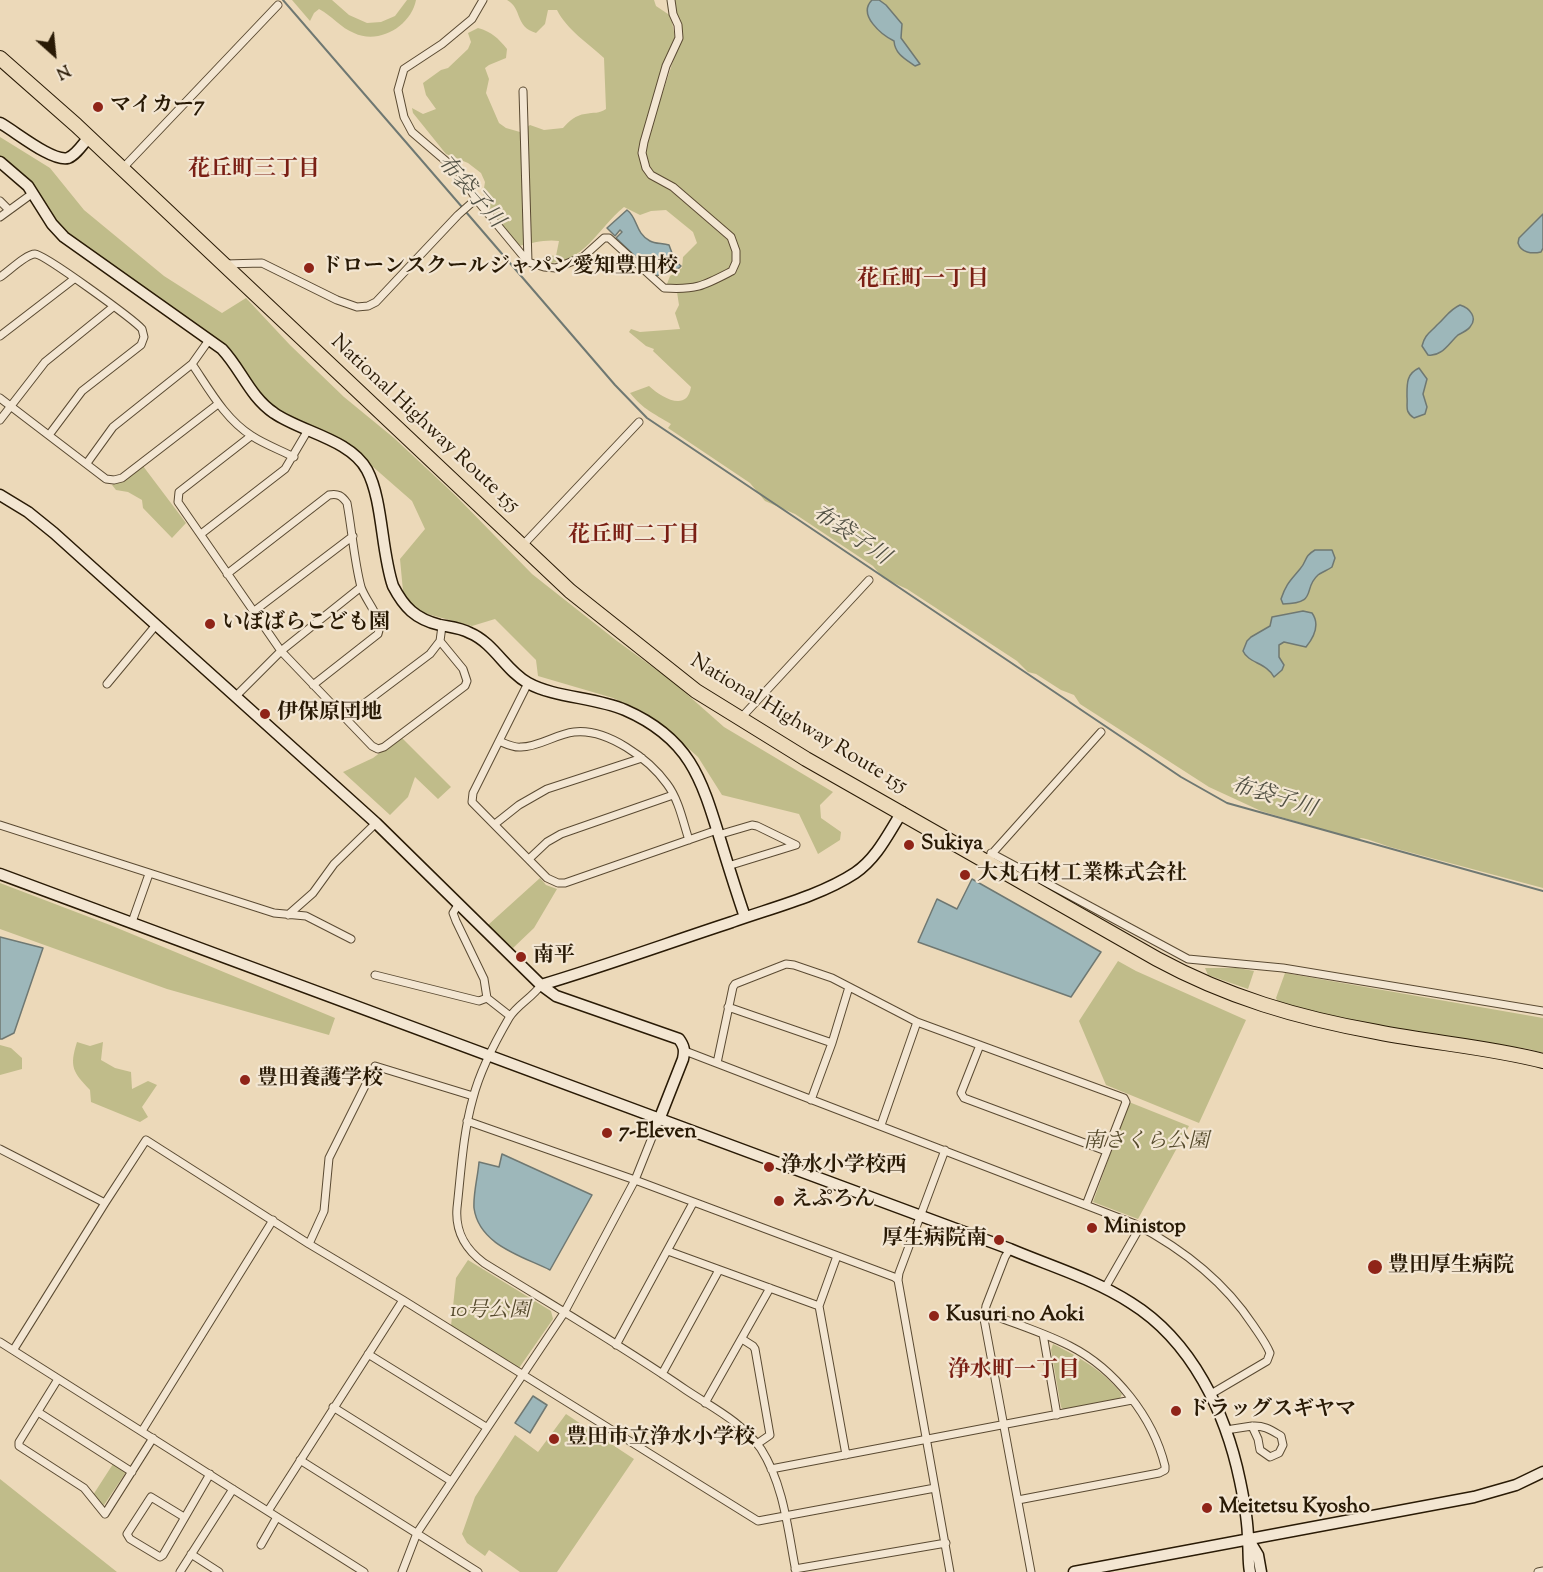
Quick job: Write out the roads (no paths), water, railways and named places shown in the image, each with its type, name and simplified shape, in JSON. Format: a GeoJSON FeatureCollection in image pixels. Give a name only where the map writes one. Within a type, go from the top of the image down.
{"type":"FeatureCollection","features":[{"type":"Feature","properties":{"kind":"highway","name":"National Highway Route 155"},"geometry":{"type":"LineString","coordinates":[[0,58],[41,92],[123,168],[570,591],[696,692],[806,759],[988,857],[1184,974],[1252,1002],[1342,1025],[1543,1061]]}},
{"type":"Feature","properties":{"kind":"street"},"geometry":{"type":"LineString","coordinates":[[483,0],[472,19],[442,44],[404,69],[398,90],[404,117],[411,132],[460,174],[474,201],[528,262],[544,267],[563,266],[583,257],[604,238],[609,238],[664,288],[685,289],[701,287],[732,271],[735,267],[736,251],[731,237],[673,188],[656,179],[646,168],[642,153],[666,66],[679,38],[678,25],[670,0]]}},
{"type":"Feature","properties":{"kind":"street"},"geometry":{"type":"LineString","coordinates":[[123,168],[278,6]]}},
{"type":"Feature","properties":{"kind":"street"},"geometry":{"type":"LineString","coordinates":[[523,91],[528,262]]}},
{"type":"Feature","properties":{"kind":"street"},"geometry":{"type":"LineString","coordinates":[[0,123],[55,157],[67,158],[74,154],[89,137]]}},
{"type":"Feature","properties":{"kind":"street"},"geometry":{"type":"LineString","coordinates":[[0,162],[33,193],[52,224],[71,243],[229,356],[255,396],[264,405],[277,415],[345,447],[360,459],[373,483],[389,572],[398,598],[411,612],[429,622],[472,633],[485,642],[528,683],[613,705],[646,720],[678,747],[697,772],[706,794],[745,917]]}},
{"type":"Feature","properties":{"kind":"street"},"geometry":{"type":"LineString","coordinates":[[0,217],[33,193]]}},
{"type":"Feature","properties":{"kind":"street"},"geometry":{"type":"LineString","coordinates":[[0,201],[9,210]]}},
{"type":"Feature","properties":{"kind":"street"},"geometry":{"type":"LineString","coordinates":[[223,264],[262,263],[337,300],[357,307],[368,306],[376,302],[474,201]]}},
{"type":"Feature","properties":{"kind":"street"},"geometry":{"type":"LineString","coordinates":[[0,277],[28,256],[40,255],[140,326],[143,332],[143,341],[82,391],[50,435]]}},
{"type":"Feature","properties":{"kind":"street"},"geometry":{"type":"LineString","coordinates":[[0,336],[74,279]]}},
{"type":"Feature","properties":{"kind":"street"},"geometry":{"type":"LineString","coordinates":[[0,420],[53,354],[113,308]]}},
{"type":"Feature","properties":{"kind":"street"},"geometry":{"type":"LineString","coordinates":[[87,463],[113,427],[192,364],[209,340]]}},
{"type":"Feature","properties":{"kind":"street"},"geometry":{"type":"LineString","coordinates":[[192,364],[218,404],[232,419],[251,436],[294,457]]}},
{"type":"Feature","properties":{"kind":"street"},"geometry":{"type":"LineString","coordinates":[[0,398],[106,479],[114,480],[122,478],[218,404]]}},
{"type":"Feature","properties":{"kind":"street"},"geometry":{"type":"LineString","coordinates":[[522,546],[639,422]]}},
{"type":"Feature","properties":{"kind":"street"},"geometry":{"type":"LineString","coordinates":[[201,534],[285,469],[308,430]]}},
{"type":"Feature","properties":{"kind":"street"},"geometry":{"type":"LineString","coordinates":[[251,436],[179,492],[178,502],[280,651],[372,746],[378,749],[393,741],[465,686],[467,681],[463,669],[440,641]]}},
{"type":"Feature","properties":{"kind":"street"},"geometry":{"type":"LineString","coordinates":[[0,495],[28,512],[54,533],[236,696],[376,823],[541,985],[556,996],[679,1039],[684,1045],[685,1051],[635,1180],[564,1313],[417,1533],[402,1572]]}},
{"type":"Feature","properties":{"kind":"street"},"geometry":{"type":"LineString","coordinates":[[227,574],[329,495],[341,496],[347,503],[362,587],[380,624],[378,634],[313,685]]}},
{"type":"Feature","properties":{"kind":"street"},"geometry":{"type":"LineString","coordinates":[[253,612],[353,536]]}},
{"type":"Feature","properties":{"kind":"street"},"geometry":{"type":"LineString","coordinates":[[740,719],[869,580]]}},
{"type":"Feature","properties":{"kind":"street"},"geometry":{"type":"LineString","coordinates":[[236,696],[280,651],[362,587]]}},
{"type":"Feature","properties":{"kind":"street"},"geometry":{"type":"LineString","coordinates":[[108,684],[156,625]]}},
{"type":"Feature","properties":{"kind":"street"},"geometry":{"type":"LineString","coordinates":[[345,718],[430,654],[440,641],[442,626]]}},
{"type":"Feature","properties":{"kind":"street"},"geometry":{"type":"LineString","coordinates":[[528,683],[473,793],[472,802],[547,878],[558,883],[565,883],[689,840],[752,825],[796,844],[728,866]]}},
{"type":"Feature","properties":{"kind":"street"},"geometry":{"type":"LineString","coordinates":[[499,741],[523,747],[568,733],[582,732],[608,737],[642,758],[668,785],[689,840]]}},
{"type":"Feature","properties":{"kind":"street"},"geometry":{"type":"LineString","coordinates":[[1101,732],[988,857],[1188,959],[1283,968],[1543,1011]]}},
{"type":"Feature","properties":{"kind":"street"},"geometry":{"type":"LineString","coordinates":[[495,824],[519,805],[548,789],[642,758]]}},
{"type":"Feature","properties":{"kind":"street"},"geometry":{"type":"LineString","coordinates":[[529,859],[547,842],[561,834],[673,795]]}},
{"type":"Feature","properties":{"kind":"street"},"geometry":{"type":"LineString","coordinates":[[902,812],[881,847],[856,872],[823,889],[541,985],[534,995],[510,1016],[473,1096],[467,1121],[456,1221],[460,1237],[475,1257],[735,1421],[757,1444],[771,1469],[786,1516],[795,1571],[946,1543]]}},
{"type":"Feature","properties":{"kind":"street"},"geometry":{"type":"LineString","coordinates":[[288,915],[313,892],[334,864],[376,823]]}},
{"type":"Feature","properties":{"kind":"street"},"geometry":{"type":"LineString","coordinates":[[0,825],[274,913],[306,916],[351,939]]}},
{"type":"Feature","properties":{"kind":"street"},"geometry":{"type":"LineString","coordinates":[[0,874],[1010,1250],[1105,1288],[1133,1304],[1170,1337],[1187,1356],[1211,1394],[1226,1430],[1240,1482],[1250,1572]]}},
{"type":"Feature","properties":{"kind":"street"},"geometry":{"type":"LineString","coordinates":[[132,922],[148,874]]}},
{"type":"Feature","properties":{"kind":"street"},"geometry":{"type":"LineString","coordinates":[[458,905],[453,913],[484,979],[487,998],[510,1016]]}},
{"type":"Feature","properties":{"kind":"street"},"geometry":{"type":"LineString","coordinates":[[717,1063],[735,984],[786,964],[826,975],[917,1022],[1124,1098],[1126,1102],[1086,1205]]}},
{"type":"Feature","properties":{"kind":"street"},"geometry":{"type":"LineString","coordinates":[[375,975],[479,1001],[487,998]]}},
{"type":"Feature","properties":{"kind":"street"},"geometry":{"type":"LineString","coordinates":[[811,1100],[832,1044],[849,987]]}},
{"type":"Feature","properties":{"kind":"street"},"geometry":{"type":"LineString","coordinates":[[728,1007],[832,1044]]}},
{"type":"Feature","properties":{"kind":"street"},"geometry":{"type":"LineString","coordinates":[[882,1125],[917,1022]]}},
{"type":"Feature","properties":{"kind":"street"},"geometry":{"type":"LineString","coordinates":[[980,1045],[961,1093],[964,1098],[1106,1150]]}},
{"type":"Feature","properties":{"kind":"street"},"geometry":{"type":"LineString","coordinates":[[685,1051],[1086,1205],[1140,1227],[1176,1248],[1211,1276],[1246,1315],[1270,1353],[1267,1361],[1211,1394]]}},
{"type":"Feature","properties":{"kind":"street"},"geometry":{"type":"LineString","coordinates":[[309,1244],[324,1211],[329,1158],[375,1066],[473,1096]]}},
{"type":"Feature","properties":{"kind":"street"},"geometry":{"type":"LineString","coordinates":[[467,1121],[635,1180],[894,1276],[898,1280]]}},
{"type":"Feature","properties":{"kind":"street"},"geometry":{"type":"LineString","coordinates":[[14,1349],[146,1140],[309,1244],[758,1521],[935,1488]]}},
{"type":"Feature","properties":{"kind":"street"},"geometry":{"type":"LineString","coordinates":[[0,1149],[105,1203]]}},
{"type":"Feature","properties":{"kind":"street"},"geometry":{"type":"LineString","coordinates":[[945,1150],[898,1273],[898,1280],[950,1572]]}},
{"type":"Feature","properties":{"kind":"street"},"geometry":{"type":"LineString","coordinates":[[616,1345],[693,1203]]}},
{"type":"Feature","properties":{"kind":"street"},"geometry":{"type":"LineString","coordinates":[[142,1431],[273,1220]]}},
{"type":"Feature","properties":{"kind":"street"},"geometry":{"type":"LineString","coordinates":[[1105,1288],[1140,1227]]}},
{"type":"Feature","properties":{"kind":"street"},"geometry":{"type":"LineString","coordinates":[[1010,1250],[1005,1257],[984,1312],[1032,1572]]}},
{"type":"Feature","properties":{"kind":"street"},"geometry":{"type":"LineString","coordinates":[[668,1251],[819,1306]]}},
{"type":"Feature","properties":{"kind":"street"},"geometry":{"type":"LineString","coordinates":[[837,1256],[819,1306],[846,1455]]}},
{"type":"Feature","properties":{"kind":"street"},"geometry":{"type":"LineString","coordinates":[[662,1374],[719,1270]]}},
{"type":"Feature","properties":{"kind":"street"},"geometry":{"type":"LineString","coordinates":[[705,1403],[770,1288]]}},
{"type":"Feature","properties":{"kind":"street"},"geometry":{"type":"LineString","coordinates":[[268,1511],[403,1300]]}},
{"type":"Feature","properties":{"kind":"street"},"geometry":{"type":"LineString","coordinates":[[984,1312],[1069,1346],[1100,1366],[1144,1416],[1154,1434],[1165,1470],[1018,1500]]}},
{"type":"Feature","properties":{"kind":"street"},"geometry":{"type":"LineString","coordinates":[[1043,1335],[1057,1415]]}},
{"type":"Feature","properties":{"kind":"street"},"geometry":{"type":"LineString","coordinates":[[742,1339],[755,1349],[770,1435],[757,1444]]}},
{"type":"Feature","properties":{"kind":"street"},"geometry":{"type":"LineString","coordinates":[[0,1342],[364,1572]]}},
{"type":"Feature","properties":{"kind":"street"},"geometry":{"type":"LineString","coordinates":[[368,1353],[486,1427]]}},
{"type":"Feature","properties":{"kind":"street"},"geometry":{"type":"LineString","coordinates":[[58,1379],[19,1442],[19,1446],[84,1488],[105,1514],[153,1438]]}},
{"type":"Feature","properties":{"kind":"street"},"geometry":{"type":"LineString","coordinates":[[771,1469],[1132,1400]]}},
{"type":"Feature","properties":{"kind":"street"},"geometry":{"type":"LineString","coordinates":[[333,1407],[451,1481]]}},
{"type":"Feature","properties":{"kind":"street"},"geometry":{"type":"LineString","coordinates":[[38,1412],[132,1472]]}},
{"type":"Feature","properties":{"kind":"street"},"geometry":{"type":"LineString","coordinates":[[1226,1430],[1252,1426],[1268,1428],[1281,1436],[1283,1445],[1279,1453],[1270,1457],[1260,1450],[1252,1426]]}},
{"type":"Feature","properties":{"kind":"street"},"geometry":{"type":"LineString","coordinates":[[300,1460],[478,1572]]}},
{"type":"Feature","properties":{"kind":"street"},"geometry":{"type":"LineString","coordinates":[[1074,1572],[1495,1492],[1543,1472]]}},
{"type":"Feature","properties":{"kind":"street"},"geometry":{"type":"LineString","coordinates":[[184,1517],[151,1497],[127,1533],[130,1539],[160,1557],[210,1474]]}},
{"type":"Feature","properties":{"kind":"street"},"geometry":{"type":"LineString","coordinates":[[180,1572],[233,1489]]}},
{"type":"Feature","properties":{"kind":"street"},"geometry":{"type":"LineString","coordinates":[[261,1545],[278,1517]]}},
{"type":"Feature","properties":{"kind":"street"},"geometry":{"type":"LineString","coordinates":[[1248,1540],[1257,1555],[1261,1572]]}},
{"type":"Feature","properties":{"kind":"street"},"geometry":{"type":"LineString","coordinates":[[191,1554],[219,1572]]}},
{"type":"Feature","properties":{"kind":"street"},"geometry":{"type":"LineString","coordinates":[[1538,1572],[1543,1571]]}},
{"type":"Feature","properties":{"kind":"water"},"geometry":{"type":"Polygon","coordinates":[[[872,0],[879,0],[886,5],[902,24],[901,38],[920,64],[915,66],[898,53],[894,41],[873,24],[867,12],[872,0]]]}},
{"type":"Feature","properties":{"kind":"water"},"geometry":{"type":"Polygon","coordinates":[[[627,210],[645,238],[652,242],[669,245],[675,261],[681,266],[679,268],[656,276],[616,238],[622,232],[620,230],[615,236],[607,228],[627,210]]]}},
{"type":"Feature","properties":{"kind":"water"},"geometry":{"type":"Polygon","coordinates":[[[1543,214],[1541,252],[1524,251],[1519,246],[1519,238],[1543,214]]]}},
{"type":"Feature","properties":{"kind":"water"},"geometry":{"type":"Polygon","coordinates":[[[1460,305],[1472,314],[1472,324],[1441,352],[1428,355],[1422,346],[1426,336],[1450,311],[1460,305]]]}},
{"type":"Feature","properties":{"kind":"water"},"geometry":{"type":"Polygon","coordinates":[[[1419,368],[1427,379],[1423,394],[1427,407],[1425,414],[1414,418],[1407,409],[1407,384],[1409,376],[1419,368]]]}},
{"type":"Feature","properties":{"kind":"water"},"geometry":{"type":"Polygon","coordinates":[[[1315,550],[1332,550],[1335,558],[1332,567],[1313,580],[1306,598],[1294,603],[1283,604],[1281,599],[1287,586],[1307,557],[1315,550]]]}},
{"type":"Feature","properties":{"kind":"water"},"geometry":{"type":"Polygon","coordinates":[[[1303,611],[1312,613],[1314,617],[1316,626],[1314,635],[1306,647],[1284,642],[1279,645],[1279,657],[1284,665],[1274,677],[1271,672],[1245,655],[1243,651],[1247,641],[1270,626],[1272,617],[1303,611]]]}},
{"type":"Feature","properties":{"kind":"water"},"geometry":{"type":"Polygon","coordinates":[[[972,879],[1101,952],[1071,997],[918,942],[937,899],[957,909],[972,879]]]}},
{"type":"Feature","properties":{"kind":"water"},"geometry":{"type":"Polygon","coordinates":[[[0,937],[43,948],[14,1033],[2,1039],[0,1039],[0,937]]]}},
{"type":"Feature","properties":{"kind":"water"},"geometry":{"type":"Polygon","coordinates":[[[502,1154],[592,1195],[550,1270],[503,1248],[484,1231],[478,1221],[474,1203],[479,1162],[499,1167],[502,1154]]]}},
{"type":"Feature","properties":{"kind":"water"},"geometry":{"type":"Polygon","coordinates":[[[533,1396],[547,1405],[530,1433],[515,1423],[533,1396]]]}},
{"type":"Feature","properties":{"kind":"waterway","name":"布袋子川"},"geometry":{"type":"LineString","coordinates":[[283,0],[462,207]]}},
{"type":"Feature","properties":{"kind":"waterway","name":"布袋子川"},"geometry":{"type":"LineString","coordinates":[[466,212],[615,385],[647,418],[1181,777],[1227,803],[1543,891]]}},
{"type":"Feature","properties":{"kind":"place","name":"マイカー7"},"geometry":{"type":"Point","coordinates":[98,107]}},
{"type":"Feature","properties":{"kind":"place","name":"ドローンスクールジャパン愛知豊田校"},"geometry":{"type":"Point","coordinates":[309,268]}},
{"type":"Feature","properties":{"kind":"place","name":"いぼばらこども園"},"geometry":{"type":"Point","coordinates":[210,624]}},
{"type":"Feature","properties":{"kind":"place","name":"伊保原団地"},"geometry":{"type":"Point","coordinates":[265,714]}},
{"type":"Feature","properties":{"kind":"place","name":"Sukiya"},"geometry":{"type":"Point","coordinates":[909,845]}},
{"type":"Feature","properties":{"kind":"place","name":"大丸石材工業株式会社"},"geometry":{"type":"Point","coordinates":[965,875]}},
{"type":"Feature","properties":{"kind":"place","name":"南平"},"geometry":{"type":"Point","coordinates":[521,957]}},
{"type":"Feature","properties":{"kind":"place","name":"豊田養護学校"},"geometry":{"type":"Point","coordinates":[245,1080]}},
{"type":"Feature","properties":{"kind":"place","name":"7-Eleven"},"geometry":{"type":"Point","coordinates":[607,1133]}},
{"type":"Feature","properties":{"kind":"place","name":"浄水小学校西"},"geometry":{"type":"Point","coordinates":[769,1167]}},
{"type":"Feature","properties":{"kind":"place","name":"えぷろん"},"geometry":{"type":"Point","coordinates":[779,1201]}},
{"type":"Feature","properties":{"kind":"place","name":"Ministop"},"geometry":{"type":"Point","coordinates":[1092,1228]}},
{"type":"Feature","properties":{"kind":"place","name":"厚生病院南"},"geometry":{"type":"Point","coordinates":[999,1240]}},
{"type":"Feature","properties":{"kind":"place","name":"豊田厚生病院"},"geometry":{"type":"Point","coordinates":[1375,1267]}},
{"type":"Feature","properties":{"kind":"place","name":"Kusuri no Aoki"},"geometry":{"type":"Point","coordinates":[934,1316]}},
{"type":"Feature","properties":{"kind":"place","name":"ドラッグスギヤマ"},"geometry":{"type":"Point","coordinates":[1176,1411]}},
{"type":"Feature","properties":{"kind":"place","name":"豊田市立浄水小学校"},"geometry":{"type":"Point","coordinates":[554,1439]}},
{"type":"Feature","properties":{"kind":"place","name":"Meitetsu Kyosho"},"geometry":{"type":"Point","coordinates":[1207,1508]}},
{"type":"Feature","properties":{"kind":"district","name":"花丘町三丁目"},"geometry":{"type":"Point","coordinates":[254,171]}},
{"type":"Feature","properties":{"kind":"district","name":"花丘町一丁目"},"geometry":{"type":"Point","coordinates":[923,281]}},
{"type":"Feature","properties":{"kind":"district","name":"花丘町二丁目"},"geometry":{"type":"Point","coordinates":[634,537]}},
{"type":"Feature","properties":{"kind":"district","name":"浄水町一丁目"},"geometry":{"type":"Point","coordinates":[1014,1372]}},
{"type":"Feature","properties":{"kind":"park label","name":"南さくら公園"},"geometry":{"type":"Point","coordinates":[1146,1143]}},
{"type":"Feature","properties":{"kind":"park label","name":"10号公園"},"geometry":{"type":"Point","coordinates":[490,1312]}}]}
